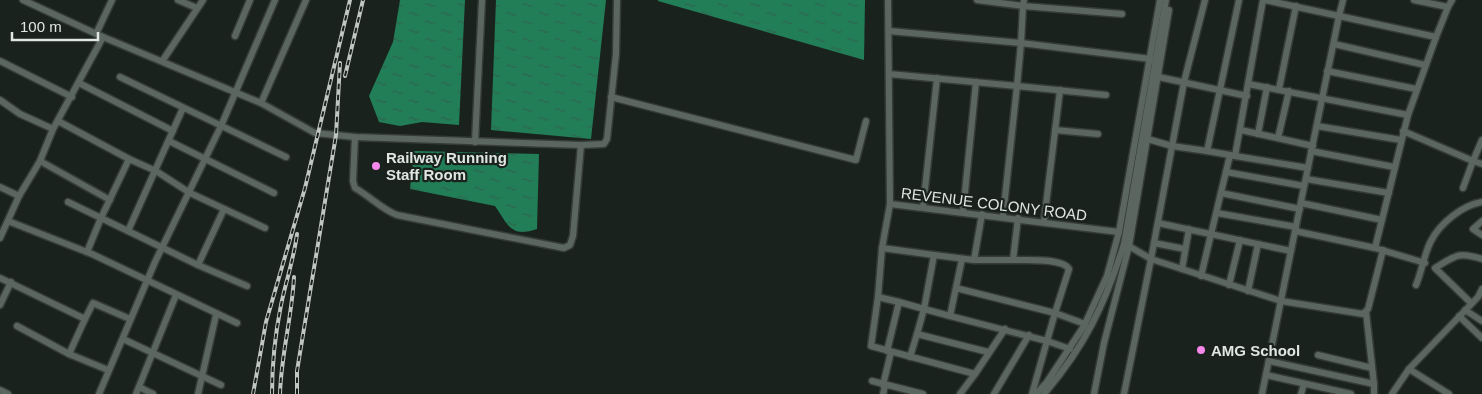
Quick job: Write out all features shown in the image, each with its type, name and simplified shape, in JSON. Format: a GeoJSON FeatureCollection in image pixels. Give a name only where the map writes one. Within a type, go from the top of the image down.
{"type":"FeatureCollection","features":[{"type":"Feature","properties":{"kind":"street"},"geometry":{"type":"LineString","coordinates":[[23,0],[100,35],[236,92],[315,133],[355,137],[581,145],[604,144],[607,139],[616,54],[617,0]]}},
{"type":"Feature","properties":{"kind":"street"},"geometry":{"type":"LineString","coordinates":[[0,238],[19,196],[40,161],[53,129],[79,83],[100,35],[112,0]]}},
{"type":"Feature","properties":{"kind":"street"},"geometry":{"type":"LineString","coordinates":[[178,0],[196,8]]}},
{"type":"Feature","properties":{"kind":"street"},"geometry":{"type":"LineString","coordinates":[[162,60],[203,0]]}},
{"type":"Feature","properties":{"kind":"street"},"geometry":{"type":"LineString","coordinates":[[235,36],[250,0]]}},
{"type":"Feature","properties":{"kind":"street"},"geometry":{"type":"LineString","coordinates":[[99,394],[162,247],[190,193],[221,126],[275,0]]}},
{"type":"Feature","properties":{"kind":"street"},"geometry":{"type":"LineString","coordinates":[[260,103],[306,0]]}},
{"type":"Feature","properties":{"kind":"street"},"geometry":{"type":"LineString","coordinates":[[475,142],[482,0]]}},
{"type":"Feature","properties":{"kind":"street","name":"REVENUE COLONY ROAD"},"geometry":{"type":"LineString","coordinates":[[888,0],[890,204],[1044,221],[1119,232]]}},
{"type":"Feature","properties":{"kind":"street"},"geometry":{"type":"LineString","coordinates":[[977,0],[1122,14]]}},
{"type":"Feature","properties":{"kind":"street"},"geometry":{"type":"LineString","coordinates":[[1094,394],[1142,138],[1160,0]]}},
{"type":"Feature","properties":{"kind":"street"},"geometry":{"type":"LineString","coordinates":[[1156,76],[1166,0]]}},
{"type":"Feature","properties":{"kind":"street"},"geometry":{"type":"LineString","coordinates":[[1042,393],[1073,358],[1092,327],[1113,278],[1123,244],[1119,232],[1156,76],[1170,0]]}},
{"type":"Feature","properties":{"kind":"street"},"geometry":{"type":"LineString","coordinates":[[1124,394],[1184,82],[1205,0]]}},
{"type":"Feature","properties":{"kind":"street"},"geometry":{"type":"LineString","coordinates":[[1207,151],[1239,0]]}},
{"type":"Feature","properties":{"kind":"street"},"geometry":{"type":"LineString","coordinates":[[1202,276],[1226,172],[1240,130],[1248,84],[1267,0],[1299,4],[1340,16],[1436,37]]}},
{"type":"Feature","properties":{"kind":"street"},"geometry":{"type":"LineString","coordinates":[[1264,394],[1266,375],[1343,0]]}},
{"type":"Feature","properties":{"kind":"street"},"geometry":{"type":"LineString","coordinates":[[1414,0],[1448,7]]}},
{"type":"Feature","properties":{"kind":"street"},"geometry":{"type":"LineString","coordinates":[[1375,248],[1403,131],[1416,89],[1452,0]]}},
{"type":"Feature","properties":{"kind":"street"},"geometry":{"type":"LineString","coordinates":[[1003,216],[1017,86],[1023,3]]}},
{"type":"Feature","properties":{"kind":"street"},"geometry":{"type":"LineString","coordinates":[[1279,89],[1299,4]]}},
{"type":"Feature","properties":{"kind":"street"},"geometry":{"type":"LineString","coordinates":[[889,31],[1021,43],[1151,59]]}},
{"type":"Feature","properties":{"kind":"street"},"geometry":{"type":"LineString","coordinates":[[1334,44],[1425,65]]}},
{"type":"Feature","properties":{"kind":"street"},"geometry":{"type":"LineString","coordinates":[[0,61],[72,97]]}},
{"type":"Feature","properties":{"kind":"street"},"geometry":{"type":"LineString","coordinates":[[1327,71],[1416,89]]}},
{"type":"Feature","properties":{"kind":"street"},"geometry":{"type":"LineString","coordinates":[[889,74],[1106,95]]}},
{"type":"Feature","properties":{"kind":"street"},"geometry":{"type":"LineString","coordinates":[[1156,76],[1247,96]]}},
{"type":"Feature","properties":{"kind":"street"},"geometry":{"type":"LineString","coordinates":[[120,77],[286,157]]}},
{"type":"Feature","properties":{"kind":"street"},"geometry":{"type":"LineString","coordinates":[[923,208],[937,78]]}},
{"type":"Feature","properties":{"kind":"street"},"geometry":{"type":"LineString","coordinates":[[963,212],[976,82]]}},
{"type":"Feature","properties":{"kind":"street"},"geometry":{"type":"LineString","coordinates":[[79,83],[173,131]]}},
{"type":"Feature","properties":{"kind":"street"},"geometry":{"type":"LineString","coordinates":[[1248,84],[1408,115]]}},
{"type":"Feature","properties":{"kind":"street"},"geometry":{"type":"LineString","coordinates":[[1258,134],[1267,87]]}},
{"type":"Feature","properties":{"kind":"street"},"geometry":{"type":"LineString","coordinates":[[1044,221],[1060,90]]}},
{"type":"Feature","properties":{"kind":"street"},"geometry":{"type":"LineString","coordinates":[[1278,138],[1289,91]]}},
{"type":"Feature","properties":{"kind":"street"},"geometry":{"type":"LineString","coordinates":[[611,97],[856,160],[866,122]]}},
{"type":"Feature","properties":{"kind":"street"},"geometry":{"type":"LineString","coordinates":[[0,100],[20,114],[53,129]]}},
{"type":"Feature","properties":{"kind":"street"},"geometry":{"type":"LineString","coordinates":[[128,231],[184,108]]}},
{"type":"Feature","properties":{"kind":"street"},"geometry":{"type":"LineString","coordinates":[[58,121],[129,160],[156,171],[190,193],[265,228]]}},
{"type":"Feature","properties":{"kind":"street"},"geometry":{"type":"LineString","coordinates":[[1317,126],[1401,140]]}},
{"type":"Feature","properties":{"kind":"street"},"geometry":{"type":"LineString","coordinates":[[1055,130],[1098,134]]}},
{"type":"Feature","properties":{"kind":"street"},"geometry":{"type":"LineString","coordinates":[[1240,130],[1278,138],[1312,149],[1394,167]]}},
{"type":"Feature","properties":{"kind":"street"},"geometry":{"type":"LineString","coordinates":[[1403,131],[1482,164]]}},
{"type":"Feature","properties":{"kind":"street"},"geometry":{"type":"LineString","coordinates":[[355,137],[353,181],[356,188],[368,195],[387,211],[398,215],[564,248],[570,245],[573,236],[581,145]]}},
{"type":"Feature","properties":{"kind":"street"},"geometry":{"type":"LineString","coordinates":[[1142,138],[1172,146],[1308,168]]}},
{"type":"Feature","properties":{"kind":"street"},"geometry":{"type":"LineString","coordinates":[[1463,188],[1482,140]]}},
{"type":"Feature","properties":{"kind":"street"},"geometry":{"type":"LineString","coordinates":[[169,141],[274,193]]}},
{"type":"Feature","properties":{"kind":"street"},"geometry":{"type":"LineString","coordinates":[[87,252],[129,160]]}},
{"type":"Feature","properties":{"kind":"street"},"geometry":{"type":"LineString","coordinates":[[40,161],[110,200]]}},
{"type":"Feature","properties":{"kind":"street"},"geometry":{"type":"LineString","coordinates":[[1226,172],[1304,186]]}},
{"type":"Feature","properties":{"kind":"street"},"geometry":{"type":"LineString","coordinates":[[1306,179],[1388,193]]}},
{"type":"Feature","properties":{"kind":"street"},"geometry":{"type":"LineString","coordinates":[[0,187],[19,196]]}},
{"type":"Feature","properties":{"kind":"street"},"geometry":{"type":"LineString","coordinates":[[1221,193],[1382,220]]}},
{"type":"Feature","properties":{"kind":"street"},"geometry":{"type":"LineString","coordinates":[[68,202],[198,265],[247,286]]}},
{"type":"Feature","properties":{"kind":"street"},"geometry":{"type":"LineString","coordinates":[[1416,285],[1431,241],[1446,221],[1474,203],[1482,202]]}},
{"type":"Feature","properties":{"kind":"street"},"geometry":{"type":"LineString","coordinates":[[890,204],[882,248],[878,311],[871,346],[975,374]]}},
{"type":"Feature","properties":{"kind":"street"},"geometry":{"type":"LineString","coordinates":[[198,265],[224,209]]}},
{"type":"Feature","properties":{"kind":"street"},"geometry":{"type":"LineString","coordinates":[[1217,212],[1375,248],[1424,263]]}},
{"type":"Feature","properties":{"kind":"street"},"geometry":{"type":"LineString","coordinates":[[974,260],[982,214]]}},
{"type":"Feature","properties":{"kind":"street"},"geometry":{"type":"LineString","coordinates":[[1013,260],[1018,218]]}},
{"type":"Feature","properties":{"kind":"street"},"geometry":{"type":"LineString","coordinates":[[8,221],[87,252],[216,315],[237,323]]}},
{"type":"Feature","properties":{"kind":"street"},"geometry":{"type":"LineString","coordinates":[[1482,221],[1473,229],[1482,235]]}},
{"type":"Feature","properties":{"kind":"street"},"geometry":{"type":"LineString","coordinates":[[1158,223],[1291,251]]}},
{"type":"Feature","properties":{"kind":"street"},"geometry":{"type":"LineString","coordinates":[[1182,269],[1189,230]]}},
{"type":"Feature","properties":{"kind":"street"},"geometry":{"type":"LineString","coordinates":[[1229,285],[1240,240]]}},
{"type":"Feature","properties":{"kind":"street"},"geometry":{"type":"LineString","coordinates":[[1154,243],[1185,249]]}},
{"type":"Feature","properties":{"kind":"street"},"geometry":{"type":"LineString","coordinates":[[1123,244],[1151,259],[1281,301],[1363,314],[1366,312]]}},
{"type":"Feature","properties":{"kind":"street"},"geometry":{"type":"LineString","coordinates":[[1042,393],[1085,324],[1123,244]]}},
{"type":"Feature","properties":{"kind":"street"},"geometry":{"type":"LineString","coordinates":[[1248,291],[1258,244]]}},
{"type":"Feature","properties":{"kind":"street"},"geometry":{"type":"LineString","coordinates":[[882,248],[974,260],[1061,262],[1068,267],[1069,269],[1032,394]]}},
{"type":"Feature","properties":{"kind":"street"},"geometry":{"type":"LineString","coordinates":[[1374,394],[1366,312],[1383,250]]}},
{"type":"Feature","properties":{"kind":"street"},"geometry":{"type":"LineString","coordinates":[[910,357],[924,309],[934,255]]}},
{"type":"Feature","properties":{"kind":"street"},"geometry":{"type":"LineString","coordinates":[[1471,303],[1435,268],[1452,256],[1463,255],[1482,259]]}},
{"type":"Feature","properties":{"kind":"street"},"geometry":{"type":"LineString","coordinates":[[950,316],[962,259]]}},
{"type":"Feature","properties":{"kind":"street"},"geometry":{"type":"LineString","coordinates":[[0,278],[85,319]]}},
{"type":"Feature","properties":{"kind":"street"},"geometry":{"type":"LineString","coordinates":[[0,305],[11,282]]}},
{"type":"Feature","properties":{"kind":"street"},"geometry":{"type":"LineString","coordinates":[[956,288],[1055,314],[1085,324]]}},
{"type":"Feature","properties":{"kind":"street"},"geometry":{"type":"LineString","coordinates":[[1392,394],[1409,369],[1471,303],[1480,298],[1482,289]]}},
{"type":"Feature","properties":{"kind":"street"},"geometry":{"type":"LineString","coordinates":[[153,394],[137,391],[176,295]]}},
{"type":"Feature","properties":{"kind":"street"},"geometry":{"type":"LineString","coordinates":[[878,297],[1047,340],[1070,349]]}},
{"type":"Feature","properties":{"kind":"street"},"geometry":{"type":"LineString","coordinates":[[883,394],[899,302]]}},
{"type":"Feature","properties":{"kind":"street"},"geometry":{"type":"LineString","coordinates":[[69,354],[93,303],[130,319]]}},
{"type":"Feature","properties":{"kind":"street"},"geometry":{"type":"LineString","coordinates":[[1465,310],[1482,321]]}},
{"type":"Feature","properties":{"kind":"street"},"geometry":{"type":"LineString","coordinates":[[198,394],[216,315]]}},
{"type":"Feature","properties":{"kind":"street"},"geometry":{"type":"LineString","coordinates":[[1459,316],[1482,338]]}},
{"type":"Feature","properties":{"kind":"street"},"geometry":{"type":"LineString","coordinates":[[17,326],[69,354],[108,370]]}},
{"type":"Feature","properties":{"kind":"street"},"geometry":{"type":"LineString","coordinates":[[960,394],[1005,329]]}},
{"type":"Feature","properties":{"kind":"street"},"geometry":{"type":"LineString","coordinates":[[917,334],[988,352]]}},
{"type":"Feature","properties":{"kind":"street"},"geometry":{"type":"LineString","coordinates":[[994,394],[1028,335]]}},
{"type":"Feature","properties":{"kind":"street"},"geometry":{"type":"LineString","coordinates":[[123,339],[221,385]]}},
{"type":"Feature","properties":{"kind":"street"},"geometry":{"type":"LineString","coordinates":[[1318,355],[1372,368]]}},
{"type":"Feature","properties":{"kind":"street"},"geometry":{"type":"LineString","coordinates":[[1269,361],[1374,384]]}},
{"type":"Feature","properties":{"kind":"street"},"geometry":{"type":"LineString","coordinates":[[1409,369],[1449,394]]}},
{"type":"Feature","properties":{"kind":"street"},"geometry":{"type":"LineString","coordinates":[[1266,375],[1351,394]]}},
{"type":"Feature","properties":{"kind":"street"},"geometry":{"type":"LineString","coordinates":[[872,381],[923,394]]}},
{"type":"Feature","properties":{"kind":"street"},"geometry":{"type":"LineString","coordinates":[[1301,394],[1304,384]]}},
{"type":"Feature","properties":{"kind":"street"},"geometry":{"type":"LineString","coordinates":[[0,390],[8,394]]}},
{"type":"Feature","properties":{"kind":"water"},"geometry":{"type":"Polygon","coordinates":[[[400,0],[465,0],[459,125],[422,122],[400,126],[379,122],[369,96],[393,42],[400,0]]]}},
{"type":"Feature","properties":{"kind":"water"},"geometry":{"type":"Polygon","coordinates":[[[496,0],[606,0],[591,139],[491,130],[496,0]]]}},
{"type":"Feature","properties":{"kind":"water"},"geometry":{"type":"Polygon","coordinates":[[[865,0],[864,60],[658,1],[865,0]]]}},
{"type":"Feature","properties":{"kind":"water"},"geometry":{"type":"Polygon","coordinates":[[[414,151],[539,154],[537,229],[516,231],[507,224],[495,206],[410,189],[414,151]]]}},
{"type":"Feature","properties":{"kind":"railway"},"geometry":{"type":"LineString","coordinates":[[253,394],[266,322],[305,188],[350,0]]}},
{"type":"Feature","properties":{"kind":"railway"},"geometry":{"type":"LineString","coordinates":[[345,76],[363,0]]}},
{"type":"Feature","properties":{"kind":"railway"},"geometry":{"type":"LineString","coordinates":[[297,394],[297,371],[336,135],[340,63]]}},
{"type":"Feature","properties":{"kind":"railway"},"geometry":{"type":"LineString","coordinates":[[272,394],[277,327],[297,234]]}},
{"type":"Feature","properties":{"kind":"railway"},"geometry":{"type":"LineString","coordinates":[[280,394],[294,277]]}},
{"type":"Feature","properties":{"kind":"place","name":"Railway Running Staff Room"},"geometry":{"type":"Point","coordinates":[376,166]}},
{"type":"Feature","properties":{"kind":"place","name":"AMG School"},"geometry":{"type":"Point","coordinates":[1201,350]}}]}
